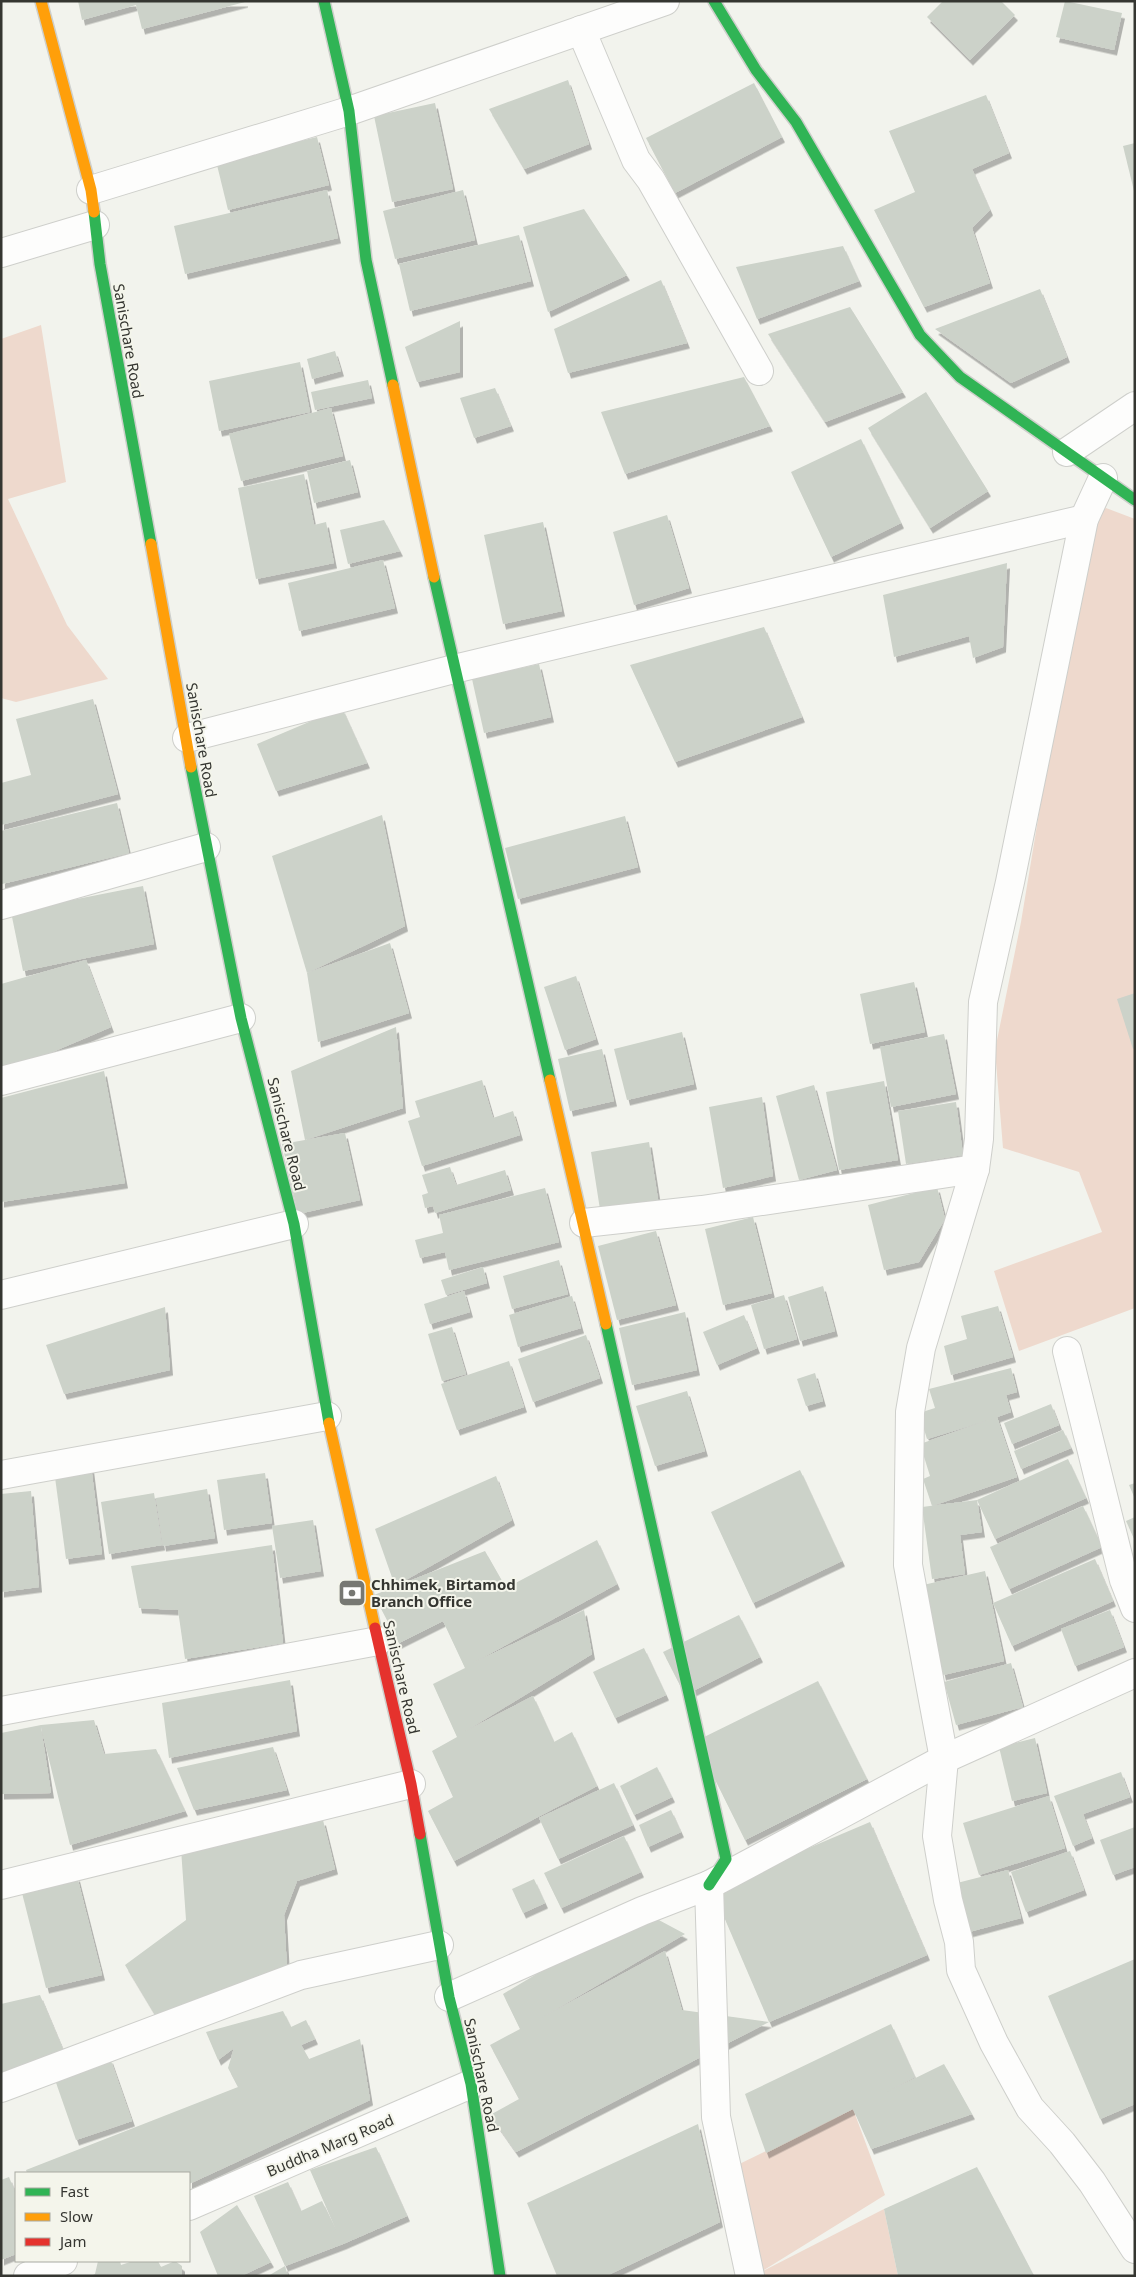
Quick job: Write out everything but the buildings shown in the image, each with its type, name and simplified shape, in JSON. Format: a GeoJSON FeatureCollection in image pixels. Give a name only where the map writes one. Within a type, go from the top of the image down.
{"type":"FeatureCollection","features":[{"type":"Feature","properties":{"kind":"street","name":"Sanischare Road"},"geometry":{"type":"LineString","coordinates":[[41,1],[91,190],[100,264],[206,847],[242,1018],[294,1224],[327,1416],[411,1784],[449,1997],[472,2084],[500,2276]]}},
{"type":"Feature","properties":{"kind":"street"},"geometry":{"type":"LineString","coordinates":[[324,1],[349,111],[366,260],[454,669],[584,1223],[726,1859],[709,1884],[716,2117],[750,2276]]}},
{"type":"Feature","properties":{"kind":"street"},"geometry":{"type":"LineString","coordinates":[[91,190],[349,111],[665,1]]}},
{"type":"Feature","properties":{"kind":"street"},"geometry":{"type":"LineString","coordinates":[[714,1],[756,70],[796,122],[920,334],[960,377],[1135,500]]}},
{"type":"Feature","properties":{"kind":"street"},"geometry":{"type":"LineString","coordinates":[[580,30],[636,160],[652,180],[759,371]]}},
{"type":"Feature","properties":{"kind":"street"},"geometry":{"type":"LineString","coordinates":[[1,253],[95,225]]}},
{"type":"Feature","properties":{"kind":"street"},"geometry":{"type":"LineString","coordinates":[[1067,452],[1135,406]]}},
{"type":"Feature","properties":{"kind":"street"},"geometry":{"type":"LineString","coordinates":[[1103,478],[1084,519],[1012,872],[983,1002],[979,1139],[975,1169],[921,1348],[910,1412],[908,1565],[944,1759],[937,1836],[948,1900],[959,1942],[961,1970],[994,2042],[1030,2108],[1062,2143],[1092,2182],[1135,2249]]}},
{"type":"Feature","properties":{"kind":"street"},"geometry":{"type":"LineString","coordinates":[[187,738],[454,669],[1084,519]]}},
{"type":"Feature","properties":{"kind":"street"},"geometry":{"type":"LineString","coordinates":[[1,905],[206,847]]}},
{"type":"Feature","properties":{"kind":"street"},"geometry":{"type":"LineString","coordinates":[[1,1081],[242,1018]]}},
{"type":"Feature","properties":{"kind":"street"},"geometry":{"type":"LineString","coordinates":[[584,1223],[702,1210],[975,1169]]}},
{"type":"Feature","properties":{"kind":"street"},"geometry":{"type":"LineString","coordinates":[[1,1295],[294,1224]]}},
{"type":"Feature","properties":{"kind":"street"},"geometry":{"type":"LineString","coordinates":[[1068,1351],[1124,1580],[1135,1608]]}},
{"type":"Feature","properties":{"kind":"street"},"geometry":{"type":"LineString","coordinates":[[1,1475],[327,1416]]}},
{"type":"Feature","properties":{"kind":"street"},"geometry":{"type":"LineString","coordinates":[[1,1711],[378,1641]]}},
{"type":"Feature","properties":{"kind":"street"},"geometry":{"type":"LineString","coordinates":[[449,1997],[642,1911],[709,1884],[944,1759],[1135,1673]]}},
{"type":"Feature","properties":{"kind":"street"},"geometry":{"type":"LineString","coordinates":[[1,1885],[411,1784]]}},
{"type":"Feature","properties":{"kind":"street"},"geometry":{"type":"LineString","coordinates":[[1,2088],[301,1975],[440,1945]]}},
{"type":"Feature","properties":{"kind":"street","name":"Buddha Marg Road"},"geometry":{"type":"LineString","coordinates":[[190,2206],[472,2084]]}},
{"type":"Feature","properties":{"kind":"street"},"geometry":{"type":"LineString","coordinates":[[28,2276],[61,2262]]}},
{"type":"Feature","properties":{"kind":"shaded area"},"geometry":{"type":"Polygon","coordinates":[[[41,325],[66,482],[8,499],[67,625],[108,679],[16,702],[1,698],[1,339],[41,325]]]}},
{"type":"Feature","properties":{"kind":"shaded area"},"geometry":{"type":"Polygon","coordinates":[[[1106,508],[1135,519],[1135,1308],[1019,1351],[994,1271],[1102,1232],[1079,1172],[1003,1148],[995,1050],[1021,922],[1087,524],[1106,508]]]}},
{"type":"Feature","properties":{"kind":"shaded area"},"geometry":{"type":"Polygon","coordinates":[[[853,2109],[885,2195],[759,2273],[884,2209],[898,2276],[750,2276],[727,2170],[853,2109]]]}},
{"type":"Feature","properties":{"kind":"traffic: fast"},"geometry":{"type":"LineString","coordinates":[[324,1],[349,111],[366,260],[393,385]]}},
{"type":"Feature","properties":{"kind":"traffic: fast"},"geometry":{"type":"LineString","coordinates":[[714,1],[756,70],[796,122],[920,335],[960,377],[1135,500]]}},
{"type":"Feature","properties":{"kind":"traffic: fast"},"geometry":{"type":"LineString","coordinates":[[94,212],[100,264],[151,544]]}},
{"type":"Feature","properties":{"kind":"traffic: fast"},"geometry":{"type":"LineString","coordinates":[[434,577],[550,1080]]}},
{"type":"Feature","properties":{"kind":"traffic: fast"},"geometry":{"type":"LineString","coordinates":[[191,767],[241,1018],[294,1224],[329,1423]]}},
{"type":"Feature","properties":{"kind":"traffic: fast"},"geometry":{"type":"LineString","coordinates":[[606,1324],[726,1859],[709,1885]]}},
{"type":"Feature","properties":{"kind":"traffic: fast"},"geometry":{"type":"LineString","coordinates":[[420,1834],[449,1997],[471,2084],[500,2276]]}},
{"type":"Feature","properties":{"kind":"traffic: slow"},"geometry":{"type":"LineString","coordinates":[[41,1],[91,190],[94,212]]}},
{"type":"Feature","properties":{"kind":"traffic: slow"},"geometry":{"type":"LineString","coordinates":[[393,385],[434,577]]}},
{"type":"Feature","properties":{"kind":"traffic: slow"},"geometry":{"type":"LineString","coordinates":[[151,544],[191,767]]}},
{"type":"Feature","properties":{"kind":"traffic: slow"},"geometry":{"type":"LineString","coordinates":[[550,1080],[606,1324]]}},
{"type":"Feature","properties":{"kind":"traffic: slow"},"geometry":{"type":"LineString","coordinates":[[329,1423],[375,1628]]}},
{"type":"Feature","properties":{"kind":"traffic: jam"},"geometry":{"type":"LineString","coordinates":[[375,1628],[411,1784],[420,1834]]}},
{"type":"Feature","properties":{"kind":"place","name":"Chhimek, Birtamod Branch Office"},"geometry":{"type":"Point","coordinates":[352,1593]}}]}
